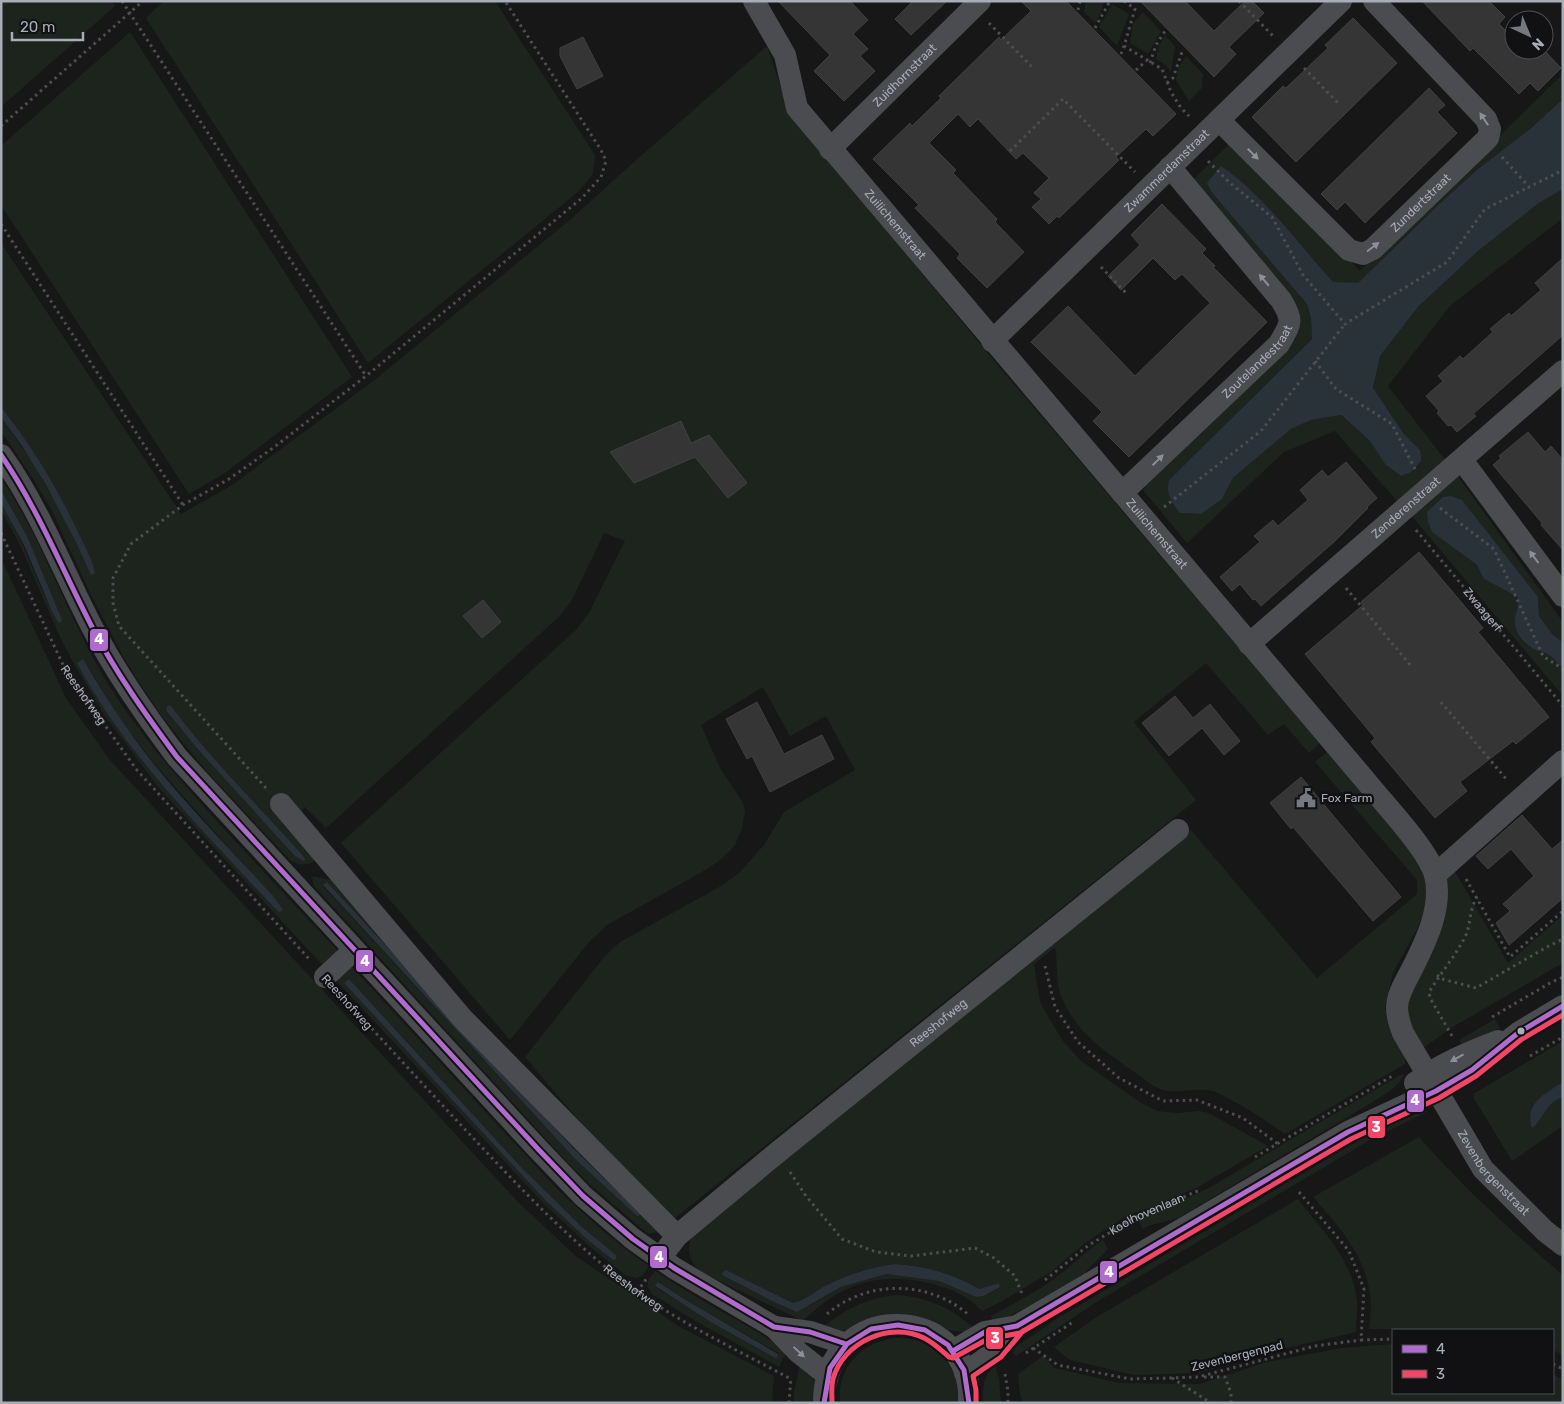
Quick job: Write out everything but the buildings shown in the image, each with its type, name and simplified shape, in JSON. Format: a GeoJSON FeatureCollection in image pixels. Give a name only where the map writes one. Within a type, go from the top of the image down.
{"type":"FeatureCollection","features":[{"type":"Feature","properties":{"kind":"street","name":"Zuilichemstraat"},"geometry":{"type":"LineString","coordinates":[[754,1],[785,55],[797,108],[1424,853],[1435,874],[1437,900],[1426,940],[1401,988],[1397,1006],[1398,1020],[1403,1033],[1431,1083]]}},
{"type":"Feature","properties":{"kind":"street","name":"Zwammerdamstraat"},"geometry":{"type":"LineString","coordinates":[[992,341],[1341,1]]}},
{"type":"Feature","properties":{"kind":"street","name":"Zundertstraat"},"geometry":{"type":"LineString","coordinates":[[1212,126],[1349,250],[1363,254],[1373,249],[1488,138],[1490,129],[1486,119],[1374,1]]}},
{"type":"Feature","properties":{"kind":"street","name":"Zuidhornstraat"},"geometry":{"type":"LineString","coordinates":[[830,149],[977,4]]}},
{"type":"Feature","properties":{"kind":"street","name":"Zoutelandestraat"},"geometry":{"type":"LineString","coordinates":[[1122,493],[1279,344],[1290,326],[1289,313],[1281,300],[1170,167]]}},
{"type":"Feature","properties":{"kind":"street","name":"Zenderenstraat"},"geometry":{"type":"LineString","coordinates":[[1250,644],[1563,371]]}},
{"type":"Feature","properties":{"kind":"street"},"geometry":{"type":"LineString","coordinates":[[1,455],[15,474],[47,533],[92,627],[117,672],[144,714],[177,757],[583,1196],[633,1239],[674,1268],[774,1327],[798,1352],[827,1376]]}},
{"type":"Feature","properties":{"kind":"street"},"geometry":{"type":"LineString","coordinates":[[1462,460],[1563,596]]}},
{"type":"Feature","properties":{"kind":"street"},"geometry":{"type":"LineString","coordinates":[[1435,874],[1563,761]]}},
{"type":"Feature","properties":{"kind":"street"},"geometry":{"type":"LineString","coordinates":[[280,804],[463,1019],[677,1236]]}},
{"type":"Feature","properties":{"kind":"street","name":"Reeshofweg"},"geometry":{"type":"LineString","coordinates":[[660,1258],[677,1236],[778,1152],[1178,830]]}},
{"type":"Feature","properties":{"kind":"street"},"geometry":{"type":"LineString","coordinates":[[325,978],[354,950]]}},
{"type":"Feature","properties":{"kind":"street"},"geometry":{"type":"LineString","coordinates":[[1431,1083],[1472,1070],[1518,1033],[1563,1006]]}},
{"type":"Feature","properties":{"kind":"street"},"geometry":{"type":"LineString","coordinates":[[966,1373],[996,1350],[1017,1326],[1431,1083],[1462,1054],[1518,1033]]}},
{"type":"Feature","properties":{"kind":"street","name":"Zevenbergenstraat"},"geometry":{"type":"LineString","coordinates":[[1431,1083],[1483,1170],[1563,1245]]}},
{"type":"Feature","properties":{"kind":"street"},"geometry":{"type":"LineString","coordinates":[[824,1403],[824,1389],[827,1376],[834,1359],[846,1344],[860,1334],[876,1327],[892,1324],[910,1325],[926,1330],[941,1339],[953,1351],[966,1373],[969,1403]]}},
{"type":"Feature","properties":{"kind":"street"},"geometry":{"type":"LineString","coordinates":[[953,1351],[985,1332],[1017,1326]]}},
{"type":"Feature","properties":{"kind":"street"},"geometry":{"type":"LineString","coordinates":[[774,1327],[810,1332],[846,1344]]}},
{"type":"Feature","properties":{"kind":"path"},"geometry":{"type":"LineString","coordinates":[[122,1],[366,376]]}},
{"type":"Feature","properties":{"kind":"path"},"geometry":{"type":"LineString","coordinates":[[1,126],[143,1]]}},
{"type":"Feature","properties":{"kind":"path"},"geometry":{"type":"LineString","coordinates":[[280,804],[119,626],[113,603],[113,578],[131,544],[182,505],[229,478],[273,448],[366,376],[582,198],[601,177],[606,161],[601,150],[505,1]]}},
{"type":"Feature","properties":{"kind":"path"},"geometry":{"type":"LineString","coordinates":[[1078,10],[1080,1]]}},
{"type":"Feature","properties":{"kind":"path"},"geometry":{"type":"LineString","coordinates":[[1095,28],[1110,1]]}},
{"type":"Feature","properties":{"kind":"path"},"geometry":{"type":"LineString","coordinates":[[1124,1],[1135,9]]}},
{"type":"Feature","properties":{"kind":"path"},"geometry":{"type":"LineString","coordinates":[[977,4],[1032,68]]}},
{"type":"Feature","properties":{"kind":"path"},"geometry":{"type":"LineString","coordinates":[[1121,54],[1135,9],[1139,4]]}},
{"type":"Feature","properties":{"kind":"path"},"geometry":{"type":"LineString","coordinates":[[1150,63],[1156,45],[1165,31]]}},
{"type":"Feature","properties":{"kind":"path"},"geometry":{"type":"LineString","coordinates":[[1124,46],[1162,69],[1167,83],[1181,108],[1212,126]]}},
{"type":"Feature","properties":{"kind":"path"},"geometry":{"type":"LineString","coordinates":[[1167,83],[1173,78],[1182,49]]}},
{"type":"Feature","properties":{"kind":"path"},"geometry":{"type":"LineString","coordinates":[[1136,70],[1146,61]]}},
{"type":"Feature","properties":{"kind":"path"},"geometry":{"type":"LineString","coordinates":[[1010,151],[1063,99],[1150,187]]}},
{"type":"Feature","properties":{"kind":"path"},"geometry":{"type":"LineString","coordinates":[[1496,151],[1529,187],[1563,170]]}},
{"type":"Feature","properties":{"kind":"path"},"geometry":{"type":"LineString","coordinates":[[1,224],[182,505]]}},
{"type":"Feature","properties":{"kind":"path"},"geometry":{"type":"LineString","coordinates":[[1085,250],[1128,295]]}},
{"type":"Feature","properties":{"kind":"path"},"geometry":{"type":"LineString","coordinates":[[1161,509],[1261,431],[1345,324]]}},
{"type":"Feature","properties":{"kind":"path"},"geometry":{"type":"LineString","coordinates":[[1315,361],[1336,389],[1392,424],[1417,473]]}},
{"type":"Feature","properties":{"kind":"path"},"geometry":{"type":"LineString","coordinates":[[1437,506],[1494,549],[1543,656],[1563,669]]}},
{"type":"Feature","properties":{"kind":"path","name":"Zwaagerf"},"geometry":{"type":"LineString","coordinates":[[1401,512],[1563,706]]}},
{"type":"Feature","properties":{"kind":"path","name":"Reeshofweg"},"geometry":{"type":"LineString","coordinates":[[1,532],[65,669],[136,768],[325,978],[552,1221],[592,1256],[638,1292],[678,1318],[790,1379],[789,1403]]}},
{"type":"Feature","properties":{"kind":"path"},"geometry":{"type":"LineString","coordinates":[[1332,572],[1411,666]]}},
{"type":"Feature","properties":{"kind":"path"},"geometry":{"type":"LineString","coordinates":[[1441,702],[1522,798]]}},
{"type":"Feature","properties":{"kind":"path"},"geometry":{"type":"LineString","coordinates":[[1454,857],[1510,957],[1563,910]]}},
{"type":"Feature","properties":{"kind":"path"},"geometry":{"type":"LineString","coordinates":[[1462,1054],[1430,998],[1429,992],[1464,938],[1473,904],[1477,898]]}},
{"type":"Feature","properties":{"kind":"path"},"geometry":{"type":"LineString","coordinates":[[1439,976],[1476,988],[1563,939]]}},
{"type":"Feature","properties":{"kind":"path"},"geometry":{"type":"LineString","coordinates":[[1041,940],[1046,974],[1054,1007],[1078,1042],[1120,1078],[1163,1101],[1198,1100],[1243,1118],[1278,1144],[1254,1157]]}},
{"type":"Feature","properties":{"kind":"path"},"geometry":{"type":"LineString","coordinates":[[778,1152],[806,1196],[842,1239],[876,1252],[911,1256],[975,1248],[994,1258],[1015,1276],[1022,1294],[1029,1290]]}},
{"type":"Feature","properties":{"kind":"path","name":"Koolhovenlaan"},"geometry":{"type":"LineString","coordinates":[[1043,1282],[1090,1245],[1132,1219],[1208,1185]]}},
{"type":"Feature","properties":{"kind":"path"},"geometry":{"type":"LineString","coordinates":[[1299,1192],[1349,1251],[1364,1288],[1361,1340]]}},
{"type":"Feature","properties":{"kind":"path","name":"Zevenbergenpad"},"geometry":{"type":"LineString","coordinates":[[1034,1348],[1058,1365],[1130,1378],[1171,1378],[1198,1377],[1315,1346],[1361,1340],[1392,1339]]}},
{"type":"Feature","properties":{"kind":"path"},"geometry":{"type":"LineString","coordinates":[[1198,1377],[1225,1377],[1231,1393],[1231,1403]]}},
{"type":"Feature","properties":{"kind":"path"},"geometry":{"type":"LineString","coordinates":[[1171,1378],[1211,1403]]}},
{"type":"Feature","properties":{"kind":"shaded area"},"geometry":{"type":"Polygon","coordinates":[[[1,1],[111,1],[115,6],[1,107],[1,1]]]}},
{"type":"Feature","properties":{"kind":"shaded area"},"geometry":{"type":"Polygon","coordinates":[[[164,1],[495,1],[595,155],[593,174],[578,192],[368,363],[146,18],[164,1]]]}},
{"type":"Feature","properties":{"kind":"shaded area"},"geometry":{"type":"Polygon","coordinates":[[[1086,1],[1104,1],[1095,23],[1084,12],[1086,1]]]}},
{"type":"Feature","properties":{"kind":"shaded area"},"geometry":{"type":"Polygon","coordinates":[[[1112,4],[1129,14],[1117,46],[1099,27],[1112,4]]]}},
{"type":"Feature","properties":{"kind":"shaded area"},"geometry":{"type":"Polygon","coordinates":[[[1143,12],[1161,31],[1148,54],[1130,43],[1133,24],[1143,12]]]}},
{"type":"Feature","properties":{"kind":"shaded area"},"geometry":{"type":"Polygon","coordinates":[[[130,32],[352,377],[225,473],[189,494],[1,205],[1,146],[130,32]]]}},
{"type":"Feature","properties":{"kind":"shaded area"},"geometry":{"type":"Polygon","coordinates":[[[1165,35],[1175,46],[1171,73],[1166,65],[1156,59],[1159,46],[1165,35]]]}},
{"type":"Feature","properties":{"kind":"shaded area"},"geometry":{"type":"Polygon","coordinates":[[[767,46],[790,114],[995,362],[1320,743],[1309,753],[1284,724],[1268,735],[1206,663],[1134,722],[1196,800],[675,1218],[614,1162],[525,1057],[605,956],[620,942],[721,886],[740,872],[764,845],[784,812],[855,770],[826,716],[790,736],[763,687],[701,725],[721,770],[742,801],[745,811],[742,828],[735,845],[725,856],[709,868],[607,925],[590,941],[510,1040],[341,843],[576,630],[590,611],[625,541],[604,533],[572,600],[560,616],[326,828],[305,807],[285,826],[316,859],[314,862],[305,864],[291,861],[210,775],[158,711],[125,660],[91,595],[52,511],[1,431],[1,417],[34,465],[59,509],[55,498],[1,413],[1,243],[181,514],[232,485],[372,382],[571,219],[767,46]]]}},
{"type":"Feature","properties":{"kind":"shaded area"},"geometry":{"type":"Polygon","coordinates":[[[1186,56],[1204,75],[1202,78],[1202,88],[1189,101],[1176,80],[1178,69],[1186,56]]]}},
{"type":"Feature","properties":{"kind":"shaded area"},"geometry":{"type":"Polygon","coordinates":[[[1563,74],[1563,99],[1433,210],[1358,283],[1333,283],[1314,262],[1213,194],[1307,304],[1311,318],[1312,339],[1169,480],[1168,490],[1170,498],[1180,513],[1201,514],[1222,499],[1233,478],[1291,429],[1311,420],[1340,415],[1370,441],[1385,464],[1420,450],[1404,434],[1373,388],[1380,356],[1418,307],[1478,251],[1539,203],[1563,189],[1563,218],[1450,306],[1388,386],[1446,461],[1398,502],[1335,431],[1284,452],[1187,543],[1143,490],[1150,477],[1296,338],[1298,318],[1193,180],[1232,141],[1360,271],[1563,74]]]}},
{"type":"Feature","properties":{"kind":"shaded area"},"geometry":{"type":"Polygon","coordinates":[[[1563,99],[1563,189],[1539,203],[1478,251],[1418,307],[1380,356],[1373,388],[1404,434],[1420,450],[1421,461],[1411,472],[1401,476],[1385,464],[1370,441],[1341,415],[1311,420],[1291,429],[1233,478],[1222,499],[1201,514],[1180,513],[1170,497],[1168,489],[1169,480],[1312,339],[1311,318],[1307,304],[1213,194],[1207,183],[1221,166],[1252,191],[1333,282],[1358,283],[1477,170],[1530,129],[1563,99]]]}},
{"type":"Feature","properties":{"kind":"shaded area"},"geometry":{"type":"Polygon","coordinates":[[[1,407],[23,436],[52,482],[87,551],[95,573],[91,575],[46,485],[22,446],[1,417],[1,407]]]}},
{"type":"Feature","properties":{"kind":"shaded area"},"geometry":{"type":"Polygon","coordinates":[[[1457,475],[1563,622],[1563,642],[1553,635],[1539,616],[1538,597],[1432,532],[1477,565],[1484,579],[1518,597],[1519,604],[1516,614],[1535,650],[1554,658],[1562,668],[1563,696],[1411,515],[1457,475]]]}},
{"type":"Feature","properties":{"kind":"shaded area"},"geometry":{"type":"Polygon","coordinates":[[[1,478],[31,529],[81,635],[124,708],[186,787],[338,951],[326,969],[159,788],[105,716],[60,637],[20,545],[1,510],[1,503],[17,532],[51,608],[59,622],[62,621],[27,536],[1,490],[1,478]],[[83,659],[84,675],[112,719],[144,763],[180,806],[282,908],[152,761],[121,720],[83,659]]]}},
{"type":"Feature","properties":{"kind":"shaded area"},"geometry":{"type":"Polygon","coordinates":[[[1,490],[27,536],[62,620],[61,622],[58,622],[51,609],[24,545],[1,503],[1,490]]]}},
{"type":"Feature","properties":{"kind":"shaded area"},"geometry":{"type":"Polygon","coordinates":[[[1451,496],[1462,500],[1538,597],[1539,616],[1553,635],[1563,642],[1563,669],[1550,656],[1535,650],[1524,642],[1519,635],[1515,624],[1518,597],[1484,579],[1477,565],[1432,532],[1427,512],[1443,497],[1451,496]]]}},
{"type":"Feature","properties":{"kind":"shaded area"},"geometry":{"type":"Polygon","coordinates":[[[1,558],[66,698],[109,759],[518,1202],[577,1257],[680,1327],[774,1376],[772,1403],[1,1403],[1,558]]]}},
{"type":"Feature","properties":{"kind":"shaded area"},"geometry":{"type":"Polygon","coordinates":[[[83,659],[116,712],[153,763],[196,813],[272,895],[282,908],[282,911],[279,912],[266,899],[189,816],[140,758],[96,696],[77,663],[83,659]]]}},
{"type":"Feature","properties":{"kind":"shaded area"},"geometry":{"type":"Polygon","coordinates":[[[168,705],[171,706],[219,764],[303,856],[305,859],[303,861],[294,855],[196,747],[166,710],[168,705]]]}},
{"type":"Feature","properties":{"kind":"shaded area"},"geometry":{"type":"Polygon","coordinates":[[[1327,752],[1412,850],[1421,864],[1427,889],[1425,911],[1393,973],[1385,1008],[1393,1032],[1406,1056],[1405,1064],[1285,1134],[1216,1092],[1210,1090],[1170,1091],[1159,1089],[1092,1040],[1074,1020],[1061,996],[1058,984],[1055,947],[1034,964],[1040,1002],[1063,1041],[1080,1060],[1141,1103],[1157,1111],[1177,1113],[1199,1111],[1209,1113],[1268,1146],[1198,1187],[1155,1206],[1128,1215],[1085,1243],[1051,1272],[982,1311],[964,1296],[944,1287],[910,1280],[893,1279],[876,1280],[845,1290],[817,1308],[803,1321],[713,1278],[695,1266],[689,1252],[691,1236],[1191,830],[1317,978],[1417,894],[1417,880],[1315,762],[1327,752]],[[894,1264],[851,1275],[835,1281],[802,1300],[793,1303],[729,1272],[725,1271],[722,1273],[724,1276],[770,1300],[809,1306],[841,1287],[886,1274],[939,1281],[976,1297],[985,1296],[1000,1287],[999,1283],[979,1289],[948,1275],[894,1264]]]}},
{"type":"Feature","properties":{"kind":"shaded area"},"geometry":{"type":"Polygon","coordinates":[[[1454,870],[1508,963],[1563,915],[1563,963],[1456,1025],[1423,1048],[1407,1019],[1406,999],[1446,876],[1454,870]]]}},
{"type":"Feature","properties":{"kind":"shaded area"},"geometry":{"type":"Polygon","coordinates":[[[312,876],[336,881],[667,1230],[648,1234],[569,1164],[314,886],[312,876]],[[327,882],[323,886],[576,1160],[637,1216],[640,1212],[573,1148],[327,882]]]}},
{"type":"Feature","properties":{"kind":"shaded area"},"geometry":{"type":"Polygon","coordinates":[[[327,882],[573,1148],[640,1213],[639,1216],[576,1160],[323,885],[327,882]]]}},
{"type":"Feature","properties":{"kind":"shaded area"},"geometry":{"type":"Polygon","coordinates":[[[352,967],[555,1187],[612,1238],[649,1266],[643,1275],[637,1278],[627,1276],[595,1251],[545,1205],[333,977],[352,967]],[[349,979],[344,983],[545,1200],[589,1241],[613,1260],[616,1255],[582,1227],[522,1168],[349,979]]]}},
{"type":"Feature","properties":{"kind":"shaded area"},"geometry":{"type":"Polygon","coordinates":[[[349,979],[522,1168],[582,1227],[616,1255],[616,1259],[613,1260],[589,1241],[545,1200],[344,983],[349,979]]]}},
{"type":"Feature","properties":{"kind":"shaded area"},"geometry":{"type":"Polygon","coordinates":[[[1495,1019],[1500,1028],[1463,1047],[1459,1040],[1495,1019]]]}},
{"type":"Feature","properties":{"kind":"shaded area"},"geometry":{"type":"Polygon","coordinates":[[[1563,1041],[1563,1082],[1545,1093],[1537,1124],[1551,1104],[1563,1097],[1563,1126],[1512,1161],[1473,1094],[1563,1041]]]}},
{"type":"Feature","properties":{"kind":"shaded area"},"geometry":{"type":"Polygon","coordinates":[[[1402,1074],[1404,1075],[1402,1079],[1394,1087],[1371,1103],[1178,1218],[1143,1229],[1138,1220],[1207,1189],[1402,1074]]]}},
{"type":"Feature","properties":{"kind":"shaded area"},"geometry":{"type":"Polygon","coordinates":[[[1563,1082],[1563,1097],[1557,1099],[1549,1107],[1532,1128],[1531,1112],[1538,1100],[1549,1090],[1563,1082]]]}},
{"type":"Feature","properties":{"kind":"shaded area"},"geometry":{"type":"Polygon","coordinates":[[[1424,1109],[1425,1113],[1370,1140],[1098,1301],[1016,1356],[1011,1350],[1058,1318],[1385,1125],[1415,1111],[1424,1109]]]}},
{"type":"Feature","properties":{"kind":"shaded area"},"geometry":{"type":"Polygon","coordinates":[[[1419,1137],[1488,1209],[1563,1275],[1563,1355],[1554,1350],[1554,1329],[1369,1329],[1371,1298],[1362,1266],[1349,1241],[1313,1197],[1419,1137]]]}},
{"type":"Feature","properties":{"kind":"shaded area"},"geometry":{"type":"Polygon","coordinates":[[[1298,1199],[1335,1246],[1349,1272],[1357,1301],[1356,1332],[1264,1353],[1199,1373],[1134,1375],[1070,1360],[1054,1347],[1095,1318],[1298,1199]]]}},
{"type":"Feature","properties":{"kind":"shaded area"},"geometry":{"type":"Polygon","coordinates":[[[1103,1240],[1108,1249],[1085,1273],[1022,1310],[994,1323],[991,1316],[1047,1284],[1103,1240]]]}},
{"type":"Feature","properties":{"kind":"shaded area"},"geometry":{"type":"Polygon","coordinates":[[[894,1264],[917,1266],[938,1271],[979,1289],[999,1283],[1000,1287],[984,1296],[976,1297],[939,1281],[886,1274],[841,1287],[797,1312],[770,1300],[724,1276],[722,1273],[726,1270],[793,1303],[843,1278],[894,1264]]]}},
{"type":"Feature","properties":{"kind":"shaded area"},"geometry":{"type":"Polygon","coordinates":[[[655,1271],[787,1351],[779,1367],[697,1322],[652,1294],[647,1286],[649,1279],[655,1271]],[[659,1282],[655,1287],[777,1359],[778,1353],[686,1300],[659,1282]]]}},
{"type":"Feature","properties":{"kind":"shaded area"},"geometry":{"type":"Polygon","coordinates":[[[658,1282],[778,1354],[777,1359],[711,1322],[655,1286],[658,1282]]]}},
{"type":"Feature","properties":{"kind":"shaded area"},"geometry":{"type":"Polygon","coordinates":[[[897,1295],[920,1298],[940,1305],[976,1330],[963,1332],[947,1330],[923,1318],[907,1316],[846,1330],[821,1329],[847,1310],[876,1298],[897,1295]]]}},
{"type":"Feature","properties":{"kind":"shaded area"},"geometry":{"type":"Polygon","coordinates":[[[894,1338],[918,1341],[932,1347],[944,1358],[955,1374],[959,1403],[840,1403],[840,1390],[843,1378],[847,1368],[854,1359],[871,1345],[894,1338]]]}},
{"type":"Feature","properties":{"kind":"shaded area"},"geometry":{"type":"Polygon","coordinates":[[[1392,1344],[1392,1394],[1554,1394],[1554,1375],[1563,1380],[1563,1403],[1023,1403],[1020,1394],[1018,1374],[1043,1356],[1054,1368],[1120,1383],[1200,1384],[1267,1362],[1341,1348],[1392,1344]]]}},
{"type":"Feature","properties":{"kind":"shaded area"},"geometry":{"type":"Polygon","coordinates":[[[995,1364],[999,1380],[1001,1403],[983,1403],[985,1382],[988,1373],[995,1364]]]}},
{"type":"Feature","properties":{"kind":"shaded area"},"geometry":{"type":"Polygon","coordinates":[[[800,1365],[810,1373],[815,1381],[815,1403],[794,1403],[794,1391],[800,1365]]]}},
{"type":"Feature","properties":{"kind":"transit line","name":"4"},"geometry":{"type":"LineString","coordinates":[[1,455],[27,496],[101,644],[132,694],[177,757],[538,1149],[583,1196],[633,1239],[674,1268],[774,1327],[810,1332],[846,1344]]}},
{"type":"Feature","properties":{"kind":"transit line","name":"4"},"geometry":{"type":"LineString","coordinates":[[953,1351],[985,1332],[1017,1326],[1348,1132],[1436,1091],[1472,1070],[1518,1033],[1563,1006]]}},
{"type":"Feature","properties":{"kind":"transit line","name":"3"},"geometry":{"type":"LineString","coordinates":[[832,1403],[832,1382],[838,1366],[857,1345],[870,1338],[897,1332],[911,1333],[928,1340],[949,1357],[953,1358],[988,1339],[1020,1333],[1351,1139],[1439,1098],[1476,1076],[1522,1039],[1563,1015]]}},
{"type":"Feature","properties":{"kind":"transit line","name":"4"},"geometry":{"type":"LineString","coordinates":[[824,1403],[830,1368],[847,1344],[871,1329],[898,1325],[925,1330],[948,1345],[964,1370],[969,1403]]}},
{"type":"Feature","properties":{"kind":"transit line","name":"3"},"geometry":{"type":"LineString","coordinates":[[976,1403],[973,1376],[1001,1357],[1023,1331]]}},
{"type":"Feature","properties":{"kind":"place","name":"Fox Farm"},"geometry":{"type":"Point","coordinates":[1306,798]}}]}
